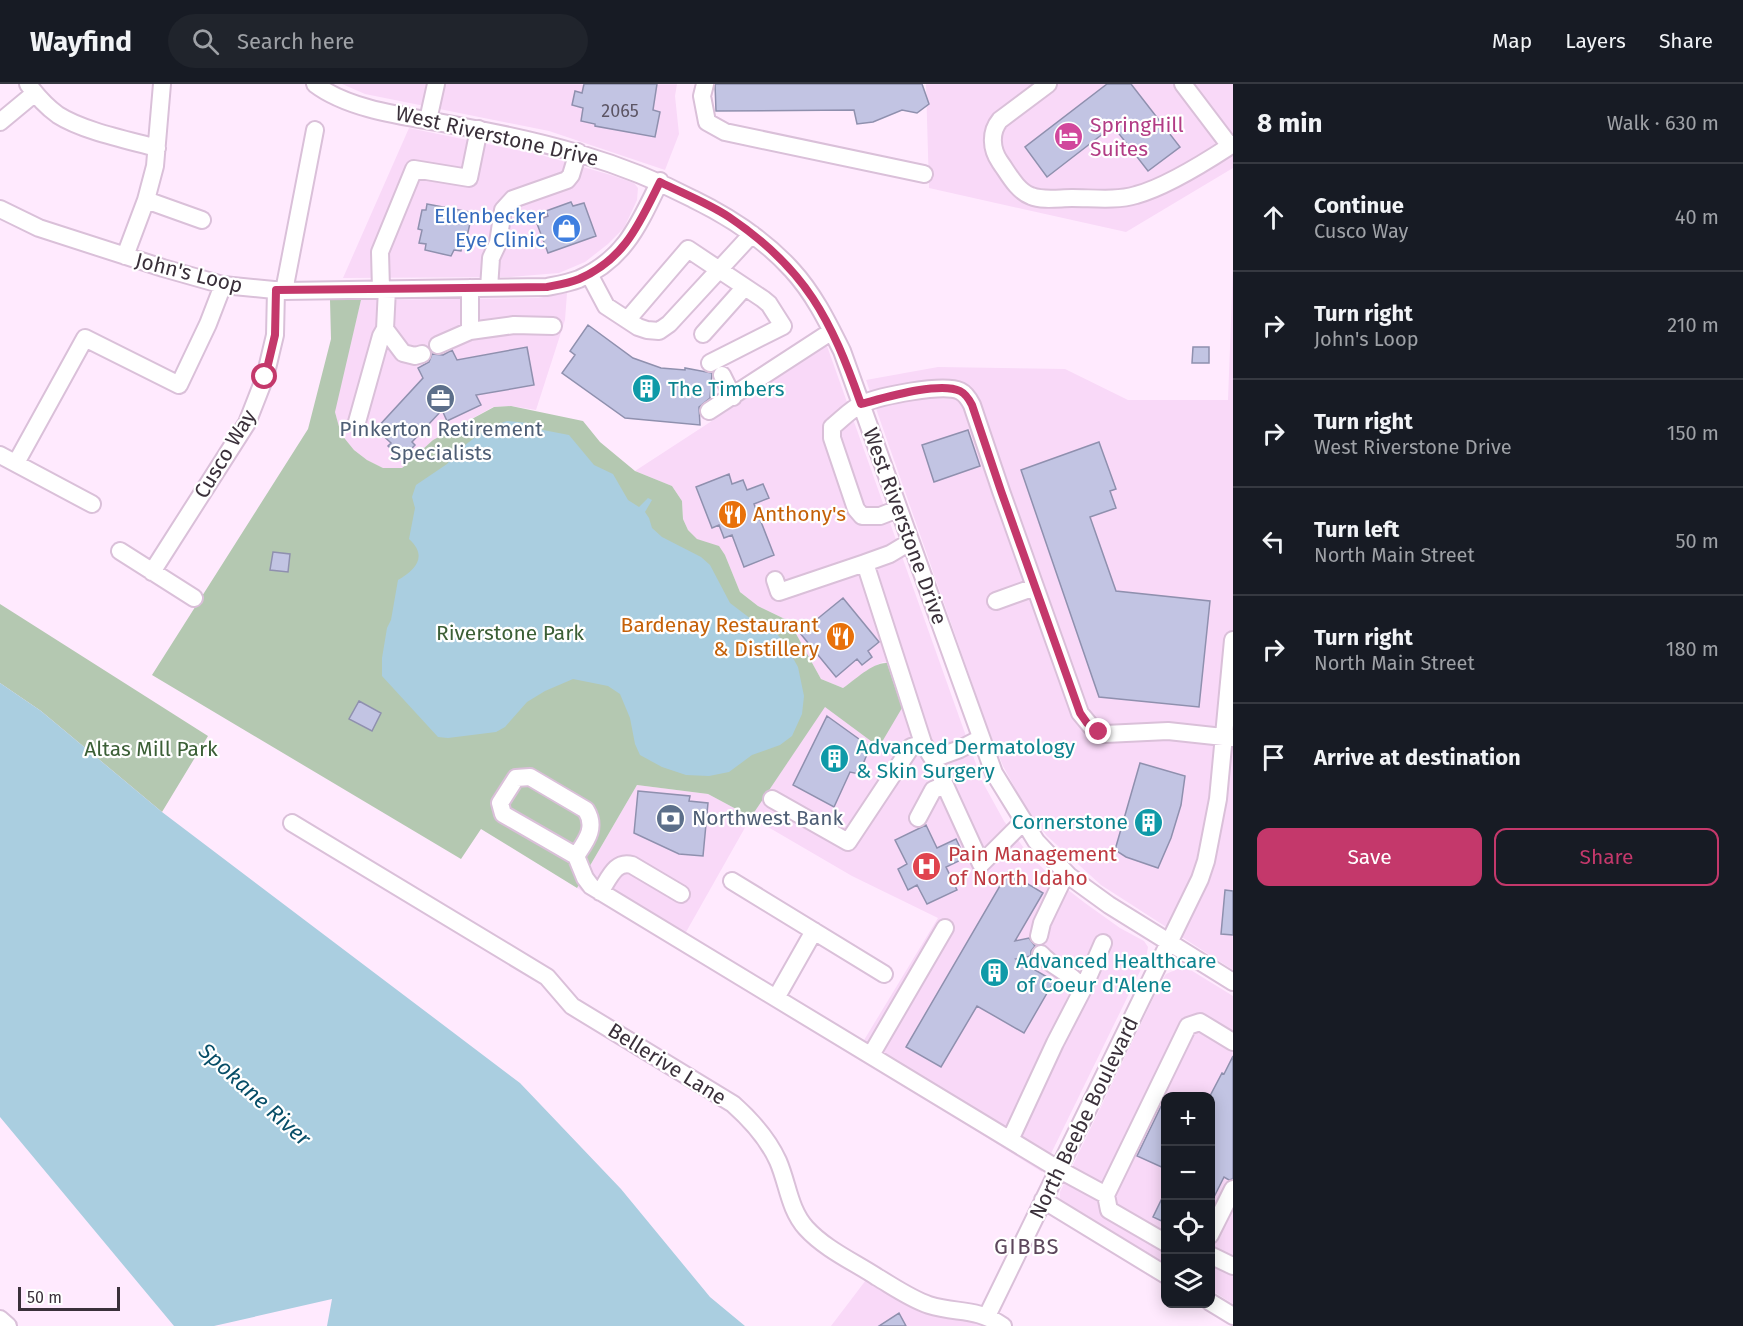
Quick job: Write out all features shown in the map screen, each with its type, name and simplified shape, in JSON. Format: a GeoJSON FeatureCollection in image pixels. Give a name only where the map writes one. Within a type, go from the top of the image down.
{"type":"FeatureCollection","features":[{"type":"Feature","properties":{"kind":"street"},"geometry":{"type":"LineString","coordinates":[[125,256],[146,200],[155,166],[162,84]]}},
{"type":"Feature","properties":{"kind":"street","name":"West Riverstone Drive"},"geometry":{"type":"LineString","coordinates":[[315,84],[343,100],[370,108],[479,129],[578,152],[620,165],[660,182],[727,216],[765,243],[793,271],[821,308],[842,351],[994,773],[1023,821],[1036,841],[1066,873],[1109,905],[1233,982]]}},
{"type":"Feature","properties":{"kind":"street"},"geometry":{"type":"LineString","coordinates":[[428,120],[436,84]]}},
{"type":"Feature","properties":{"kind":"street"},"geometry":{"type":"LineString","coordinates":[[705,84],[702,96],[707,122],[725,132],[924,174]]}},
{"type":"Feature","properties":{"kind":"street"},"geometry":{"type":"LineString","coordinates":[[1048,84],[1000,120],[994,127],[992,138],[994,152],[1022,191],[1031,196],[1055,198],[1135,196],[1162,184],[1232,145],[1183,84]]}},
{"type":"Feature","properties":{"kind":"street"},"geometry":{"type":"LineString","coordinates":[[0,122],[32,88],[58,114],[73,122],[158,148]]}},
{"type":"Feature","properties":{"kind":"street"},"geometry":{"type":"LineString","coordinates":[[357,422],[381,336],[385,329],[380,252],[414,169],[469,178],[479,129]]}},
{"type":"Feature","properties":{"kind":"street","name":"Cusco Way"},"geometry":{"type":"LineString","coordinates":[[152,572],[247,423],[265,377],[275,335],[280,290],[315,130]]}},
{"type":"Feature","properties":{"kind":"street"},"geometry":{"type":"LineString","coordinates":[[489,288],[491,258],[498,243],[503,210],[513,199],[567,180],[571,175],[578,152]]}},
{"type":"Feature","properties":{"kind":"street","name":"John's Loop"},"geometry":{"type":"LineString","coordinates":[[0,209],[39,228],[223,285],[280,290],[547,287],[578,279],[608,262],[634,234],[660,182]]}},
{"type":"Feature","properties":{"kind":"street"},"geometry":{"type":"LineString","coordinates":[[146,200],[202,220]]}},
{"type":"Feature","properties":{"kind":"street"},"geometry":{"type":"LineString","coordinates":[[589,274],[606,306],[647,330],[659,331],[669,324],[752,234]]}},
{"type":"Feature","properties":{"kind":"street"},"geometry":{"type":"LineString","coordinates":[[628,319],[688,249],[769,304],[783,326],[716,369],[733,397]]}},
{"type":"Feature","properties":{"kind":"street"},"geometry":{"type":"LineString","coordinates":[[16,464],[85,339],[179,385],[208,324],[223,285]]}},
{"type":"Feature","properties":{"kind":"street"},"geometry":{"type":"LineString","coordinates":[[470,288],[470,331]]}},
{"type":"Feature","properties":{"kind":"street"},"geometry":{"type":"LineString","coordinates":[[703,334],[744,288]]}},
{"type":"Feature","properties":{"kind":"street"},"geometry":{"type":"LineString","coordinates":[[438,345],[470,331],[514,325],[553,326]]}},
{"type":"Feature","properties":{"kind":"street"},"geometry":{"type":"LineString","coordinates":[[385,329],[403,353],[415,356],[422,354]]}},
{"type":"Feature","properties":{"kind":"street"},"geometry":{"type":"LineString","coordinates":[[709,411],[832,332]]}},
{"type":"Feature","properties":{"kind":"street"},"geometry":{"type":"LineString","coordinates":[[898,509],[880,516],[862,516],[856,509],[832,438],[832,426],[861,404],[911,392],[951,388],[967,396],[1080,713],[1094,730],[1111,734],[1168,730],[1228,738]]}},
{"type":"Feature","properties":{"kind":"street"},"geometry":{"type":"LineString","coordinates":[[0,455],[92,504]]}},
{"type":"Feature","properties":{"kind":"street"},"geometry":{"type":"LineString","coordinates":[[775,580],[779,592],[890,554],[910,542]]}},
{"type":"Feature","properties":{"kind":"street"},"geometry":{"type":"LineString","coordinates":[[120,551],[194,598]]}},
{"type":"Feature","properties":{"kind":"street"},"geometry":{"type":"LineString","coordinates":[[866,563],[923,742],[981,864],[1023,821]]}},
{"type":"Feature","properties":{"kind":"street"},"geometry":{"type":"LineString","coordinates":[[996,601],[1035,587]]}},
{"type":"Feature","properties":{"kind":"street","name":"North Beebe Boulevard"},"geometry":{"type":"LineString","coordinates":[[987,1316],[1170,943],[1195,891],[1206,861],[1228,738],[1233,640]]}},
{"type":"Feature","properties":{"kind":"street"},"geometry":{"type":"LineString","coordinates":[[933,759],[981,738]]}},
{"type":"Feature","properties":{"kind":"street"},"geometry":{"type":"LineString","coordinates":[[772,799],[848,842],[911,747],[923,742]]}},
{"type":"Feature","properties":{"kind":"street"},"geometry":{"type":"LineString","coordinates":[[576,856],[592,830],[590,817],[586,810],[530,777],[516,778],[500,803],[503,814],[576,856],[591,886],[1058,1169],[1106,1195]]}},
{"type":"Feature","properties":{"kind":"street"},"geometry":{"type":"LineString","coordinates":[[918,818],[933,790],[945,785]]}},
{"type":"Feature","properties":{"kind":"street","name":"Bellerive Lane"},"geometry":{"type":"LineString","coordinates":[[292,823],[548,977],[572,1005],[733,1104],[768,1144],[777,1160],[796,1213],[806,1228],[823,1243],[914,1299],[956,1318],[973,1312],[987,1316],[1003,1326]]}},
{"type":"Feature","properties":{"kind":"street"},"geometry":{"type":"LineString","coordinates":[[600,892],[617,866],[624,863],[632,865],[681,894]]}},
{"type":"Feature","properties":{"kind":"street"},"geometry":{"type":"LineString","coordinates":[[1038,936],[1066,873]]}},
{"type":"Feature","properties":{"kind":"street"},"geometry":{"type":"LineString","coordinates":[[732,881],[884,974]]}},
{"type":"Feature","properties":{"kind":"street"},"geometry":{"type":"LineString","coordinates":[[871,1055],[945,928]]}},
{"type":"Feature","properties":{"kind":"street"},"geometry":{"type":"LineString","coordinates":[[776,998],[814,931]]}},
{"type":"Feature","properties":{"kind":"street"},"geometry":{"type":"LineString","coordinates":[[1010,1140],[1103,943]]}},
{"type":"Feature","properties":{"kind":"street"},"geometry":{"type":"LineString","coordinates":[[1041,954],[1051,964],[1078,981],[1083,989]]}},
{"type":"Feature","properties":{"kind":"street"},"geometry":{"type":"LineString","coordinates":[[1161,1241],[1109,1210],[1106,1195],[1188,1026],[1200,1022],[1233,1042]]}},
{"type":"Feature","properties":{"kind":"street"},"geometry":{"type":"LineString","coordinates":[[1215,1225],[1233,1189]]}},
{"type":"Feature","properties":{"kind":"street"},"geometry":{"type":"LineString","coordinates":[[1043,1200],[1161,1272]]}},
{"type":"Feature","properties":{"kind":"street"},"geometry":{"type":"LineString","coordinates":[[1215,1257],[1233,1266]]}},
{"type":"Feature","properties":{"kind":"street"},"geometry":{"type":"LineString","coordinates":[[1215,1305],[1233,1316]]}},
{"type":"Feature","properties":{"kind":"street"},"geometry":{"type":"LineString","coordinates":[[0,1319],[8,1326]]}},
{"type":"Feature","properties":{"kind":"shaded area"},"geometry":{"type":"Polygon","coordinates":[[[342,84],[677,84],[675,96],[679,134],[665,170],[549,131],[365,94],[342,84]]]}},
{"type":"Feature","properties":{"kind":"shaded area"},"geometry":{"type":"Polygon","coordinates":[[[926,84],[1233,84],[1233,168],[1126,232],[929,188],[926,84]]]}},
{"type":"Feature","properties":{"kind":"shaded area"},"geometry":{"type":"Polygon","coordinates":[[[409,128],[541,155],[611,175],[634,183],[638,188],[637,200],[624,228],[608,244],[585,262],[559,273],[510,277],[343,278],[409,128]]]}},
{"type":"Feature","properties":{"kind":"shaded area"},"geometry":{"type":"Polygon","coordinates":[[[1233,267],[1233,970],[1101,885],[1047,836],[1029,814],[1003,766],[987,726],[866,380],[938,367],[1065,369],[1128,400],[1228,400],[1233,267]]]}},
{"type":"Feature","properties":{"kind":"shaded area"},"geometry":{"type":"Polygon","coordinates":[[[567,293],[565,320],[536,410],[511,406],[493,407],[433,440],[402,468],[383,468],[367,460],[354,450],[341,434],[335,405],[361,300],[538,298],[567,293]]]}},
{"type":"Feature","properties":{"kind":"shaded area"},"geometry":{"type":"Polygon","coordinates":[[[827,346],[982,781],[1004,821],[1029,855],[1054,879],[1085,903],[1120,928],[1144,941],[1148,947],[1146,959],[1042,1172],[855,1055],[938,918],[852,876],[751,817],[825,706],[902,705],[886,663],[883,662],[843,688],[821,679],[789,621],[758,606],[740,592],[725,555],[696,539],[688,530],[683,519],[682,501],[672,486],[635,471],[827,346]]]}},
{"type":"Feature","properties":{"kind":"shaded area"},"geometry":{"type":"Polygon","coordinates":[[[637,785],[708,794],[751,817],[677,948],[577,888],[637,785]]]}},
{"type":"Feature","properties":{"kind":"shaded area"},"geometry":{"type":"Polygon","coordinates":[[[1180,968],[1189,969],[1233,996],[1233,1304],[1215,1293],[1215,1092],[1161,1092],[1161,1261],[1063,1204],[1060,1199],[1060,1192],[1166,974],[1180,968]]]}},
{"type":"Feature","properties":{"kind":"shaded area"},"geometry":{"type":"Polygon","coordinates":[[[866,1280],[909,1306],[930,1314],[965,1319],[986,1326],[831,1326],[866,1280]]]}},
{"type":"Feature","properties":{"kind":"green space","name":"Riverstone Park"},"geometry":{"type":"Polygon","coordinates":[[[330,300],[361,300],[335,412],[341,434],[354,450],[383,468],[402,468],[433,440],[494,407],[511,406],[583,421],[600,442],[635,471],[672,486],[682,501],[683,519],[688,530],[697,539],[719,546],[740,592],[758,606],[789,621],[821,679],[843,688],[870,668],[887,663],[902,708],[879,747],[825,707],[751,817],[708,794],[637,785],[577,888],[481,829],[461,859],[152,675],[308,429],[331,339],[330,300]]]}},
{"type":"Feature","properties":{"kind":"green space","name":"Altas Mill Park"},"geometry":{"type":"Polygon","coordinates":[[[0,604],[208,736],[162,812],[41,711],[0,683],[0,604]]]}},
{"type":"Feature","properties":{"kind":"water"},"geometry":{"type":"Polygon","coordinates":[[[507,421],[527,423],[543,430],[569,435],[594,465],[613,474],[628,500],[639,507],[648,498],[652,500],[645,512],[652,528],[662,537],[701,557],[710,565],[730,603],[777,634],[798,667],[804,696],[802,714],[792,736],[780,745],[752,755],[729,772],[709,776],[686,775],[662,767],[640,755],[635,744],[630,718],[620,694],[608,686],[573,679],[527,702],[505,727],[496,732],[448,738],[438,737],[382,676],[382,658],[387,628],[391,620],[398,580],[410,572],[419,557],[415,545],[409,539],[415,508],[412,497],[416,485],[447,464],[460,449],[487,428],[507,421]]]}},
{"type":"Feature","properties":{"kind":"water","name":"Spokane River"},"geometry":{"type":"Polygon","coordinates":[[[0,683],[41,711],[162,812],[520,1083],[621,1189],[710,1297],[745,1326],[327,1326],[332,1299],[214,1326],[174,1326],[0,1117],[0,683]]]}},
{"type":"Feature","properties":{"kind":"building"},"geometry":{"type":"Polygon","coordinates":[[[584,84],[657,84],[653,110],[660,112],[655,137],[595,126],[595,124],[581,121],[583,108],[572,105],[575,91],[582,93],[584,84]]]}},
{"type":"Feature","properties":{"kind":"building"},"geometry":{"type":"Polygon","coordinates":[[[715,84],[922,84],[929,104],[917,113],[902,110],[873,122],[857,124],[854,110],[716,111],[715,84]]]}},
{"type":"Feature","properties":{"kind":"building","name":"SpringHill Suites"},"geometry":{"type":"Polygon","coordinates":[[[1107,84],[1131,84],[1180,147],[1148,171],[1113,126],[1047,177],[1025,147],[1107,84]]]}},
{"type":"Feature","properties":{"kind":"building","name":"Ellenbecker Eye Clinic"},"geometry":{"type":"Polygon","coordinates":[[[571,202],[573,206],[584,203],[596,236],[548,253],[536,221],[548,216],[546,211],[571,202]]]}},
{"type":"Feature","properties":{"kind":"building"},"geometry":{"type":"Polygon","coordinates":[[[427,204],[470,212],[468,219],[471,219],[466,241],[463,240],[461,251],[454,250],[451,256],[425,250],[426,244],[419,243],[422,230],[418,229],[422,210],[426,210],[427,204]]]}},
{"type":"Feature","properties":{"kind":"building","name":"The Timbers"},"geometry":{"type":"Polygon","coordinates":[[[588,325],[633,358],[661,368],[685,370],[685,368],[712,373],[710,398],[699,407],[700,425],[625,418],[562,373],[575,355],[570,351],[588,325]]]}},
{"type":"Feature","properties":{"kind":"building","name":"Pinkerton Retirement Specialists"},"geometry":{"type":"Polygon","coordinates":[[[527,347],[534,385],[476,395],[481,405],[447,421],[442,410],[412,442],[415,445],[402,459],[388,446],[391,443],[376,429],[423,378],[418,368],[429,362],[432,354],[443,355],[452,350],[457,360],[527,347]]]}},
{"type":"Feature","properties":{"kind":"building"},"geometry":{"type":"Polygon","coordinates":[[[1193,347],[1209,347],[1209,363],[1192,363],[1193,347]]]}},
{"type":"Feature","properties":{"kind":"building"},"geometry":{"type":"Polygon","coordinates":[[[968,430],[980,466],[934,482],[922,445],[968,430]]]}},
{"type":"Feature","properties":{"kind":"building"},"geometry":{"type":"Polygon","coordinates":[[[1099,442],[1116,489],[1110,491],[1116,508],[1090,517],[1116,591],[1210,601],[1199,707],[1099,697],[1021,470],[1099,442]]]}},
{"type":"Feature","properties":{"kind":"building","name":"Anthony's"},"geometry":{"type":"Polygon","coordinates":[[[729,474],[732,484],[743,480],[747,490],[763,484],[769,498],[754,504],[774,555],[744,567],[732,535],[724,538],[719,525],[712,528],[696,487],[729,474]]]}},
{"type":"Feature","properties":{"kind":"building"},"geometry":{"type":"Polygon","coordinates":[[[273,552],[290,554],[288,572],[270,570],[273,552]]]}},
{"type":"Feature","properties":{"kind":"building","name":"Bardenay Restaurant & Distillery"},"geometry":{"type":"Polygon","coordinates":[[[843,598],[879,642],[868,651],[872,657],[862,665],[857,659],[836,677],[800,633],[843,598]]]}},
{"type":"Feature","properties":{"kind":"building"},"geometry":{"type":"Polygon","coordinates":[[[359,701],[381,713],[372,731],[349,719],[359,701]]]}},
{"type":"Feature","properties":{"kind":"building","name":"Advanced Dermatology & Skin Surgery"},"geometry":{"type":"Polygon","coordinates":[[[827,716],[870,747],[859,774],[850,772],[834,807],[793,785],[827,716]]]}},
{"type":"Feature","properties":{"kind":"building","name":"Cornerstone"},"geometry":{"type":"Polygon","coordinates":[[[1140,763],[1185,776],[1181,805],[1171,838],[1158,868],[1126,857],[1115,850],[1140,763]]]}},
{"type":"Feature","properties":{"kind":"building","name":"Northwest Bank"},"geometry":{"type":"Polygon","coordinates":[[[638,791],[690,796],[689,801],[708,803],[703,856],[679,854],[634,833],[638,791]]]}},
{"type":"Feature","properties":{"kind":"building","name":"Pain Management of North Idaho"},"geometry":{"type":"Polygon","coordinates":[[[926,825],[937,848],[956,839],[965,858],[946,867],[957,890],[927,904],[917,885],[908,890],[898,869],[907,864],[895,840],[926,825]]]}},
{"type":"Feature","properties":{"kind":"building","name":"Advanced Healthcare of Coeur d'Alene"},"geometry":{"type":"Polygon","coordinates":[[[1008,872],[1043,893],[1015,941],[1029,938],[1035,946],[1031,951],[1031,956],[1016,959],[1054,981],[1024,1033],[977,1006],[941,1067],[906,1047],[1008,872]]]}},
{"type":"Feature","properties":{"kind":"building"},"geometry":{"type":"Polygon","coordinates":[[[1225,890],[1233,891],[1233,935],[1221,934],[1225,890]]]}},
{"type":"Feature","properties":{"kind":"building"},"geometry":{"type":"Polygon","coordinates":[[[1233,1056],[1233,1179],[1229,1180],[1224,1177],[1215,1195],[1215,1092],[1212,1092],[1222,1073],[1224,1074],[1233,1056]]]}},
{"type":"Feature","properties":{"kind":"building"},"geometry":{"type":"Polygon","coordinates":[[[1161,1106],[1161,1167],[1137,1156],[1161,1106]]]}},
{"type":"Feature","properties":{"kind":"building"},"geometry":{"type":"Polygon","coordinates":[[[1161,1200],[1161,1221],[1153,1217],[1161,1200]]]}},
{"type":"Feature","properties":{"kind":"building"},"geometry":{"type":"Polygon","coordinates":[[[899,1313],[906,1326],[879,1326],[899,1313]]]}},
{"type":"Feature","properties":{"kind":"place","name":"SpringHill Suites"},"geometry":{"type":"Point","coordinates":[1069,137]}},
{"type":"Feature","properties":{"kind":"place","name":"Ellenbecker Eye Clinic"},"geometry":{"type":"Point","coordinates":[566,228]}},
{"type":"Feature","properties":{"kind":"place","name":"The Timbers"},"geometry":{"type":"Point","coordinates":[647,389]}},
{"type":"Feature","properties":{"kind":"place","name":"Pinkerton Retirement Specialists"},"geometry":{"type":"Point","coordinates":[441,398]}},
{"type":"Feature","properties":{"kind":"place","name":"Anthony's"},"geometry":{"type":"Point","coordinates":[732,514]}},
{"type":"Feature","properties":{"kind":"place","name":"Bardenay Restaurant & Distillery"},"geometry":{"type":"Point","coordinates":[840,637]}},
{"type":"Feature","properties":{"kind":"place","name":"Advanced Dermatology & Skin Surgery"},"geometry":{"type":"Point","coordinates":[835,759]}},
{"type":"Feature","properties":{"kind":"place","name":"Northwest Bank"},"geometry":{"type":"Point","coordinates":[671,818]}},
{"type":"Feature","properties":{"kind":"place","name":"Cornerstone"},"geometry":{"type":"Point","coordinates":[1149,822]}},
{"type":"Feature","properties":{"kind":"place","name":"Pain Management of North Idaho"},"geometry":{"type":"Point","coordinates":[927,866]}},
{"type":"Feature","properties":{"kind":"place","name":"Advanced Healthcare of Coeur d'Alene"},"geometry":{"type":"Point","coordinates":[995,973]}},
{"type":"Feature","properties":{"kind":"district","name":"GIBBS"},"geometry":{"type":"Point","coordinates":[1027,1246]}},
{"type":"Feature","properties":{"kind":"route"},"geometry":{"type":"LineString","coordinates":[[265,377],[275,335],[276,290],[547,287],[578,279],[608,262],[634,234],[660,182],[727,216],[765,243],[793,271],[821,308],[842,351],[861,404],[911,392],[940,388],[951,388],[967,396],[1080,713],[1087,723],[1099,732]]}}]}
